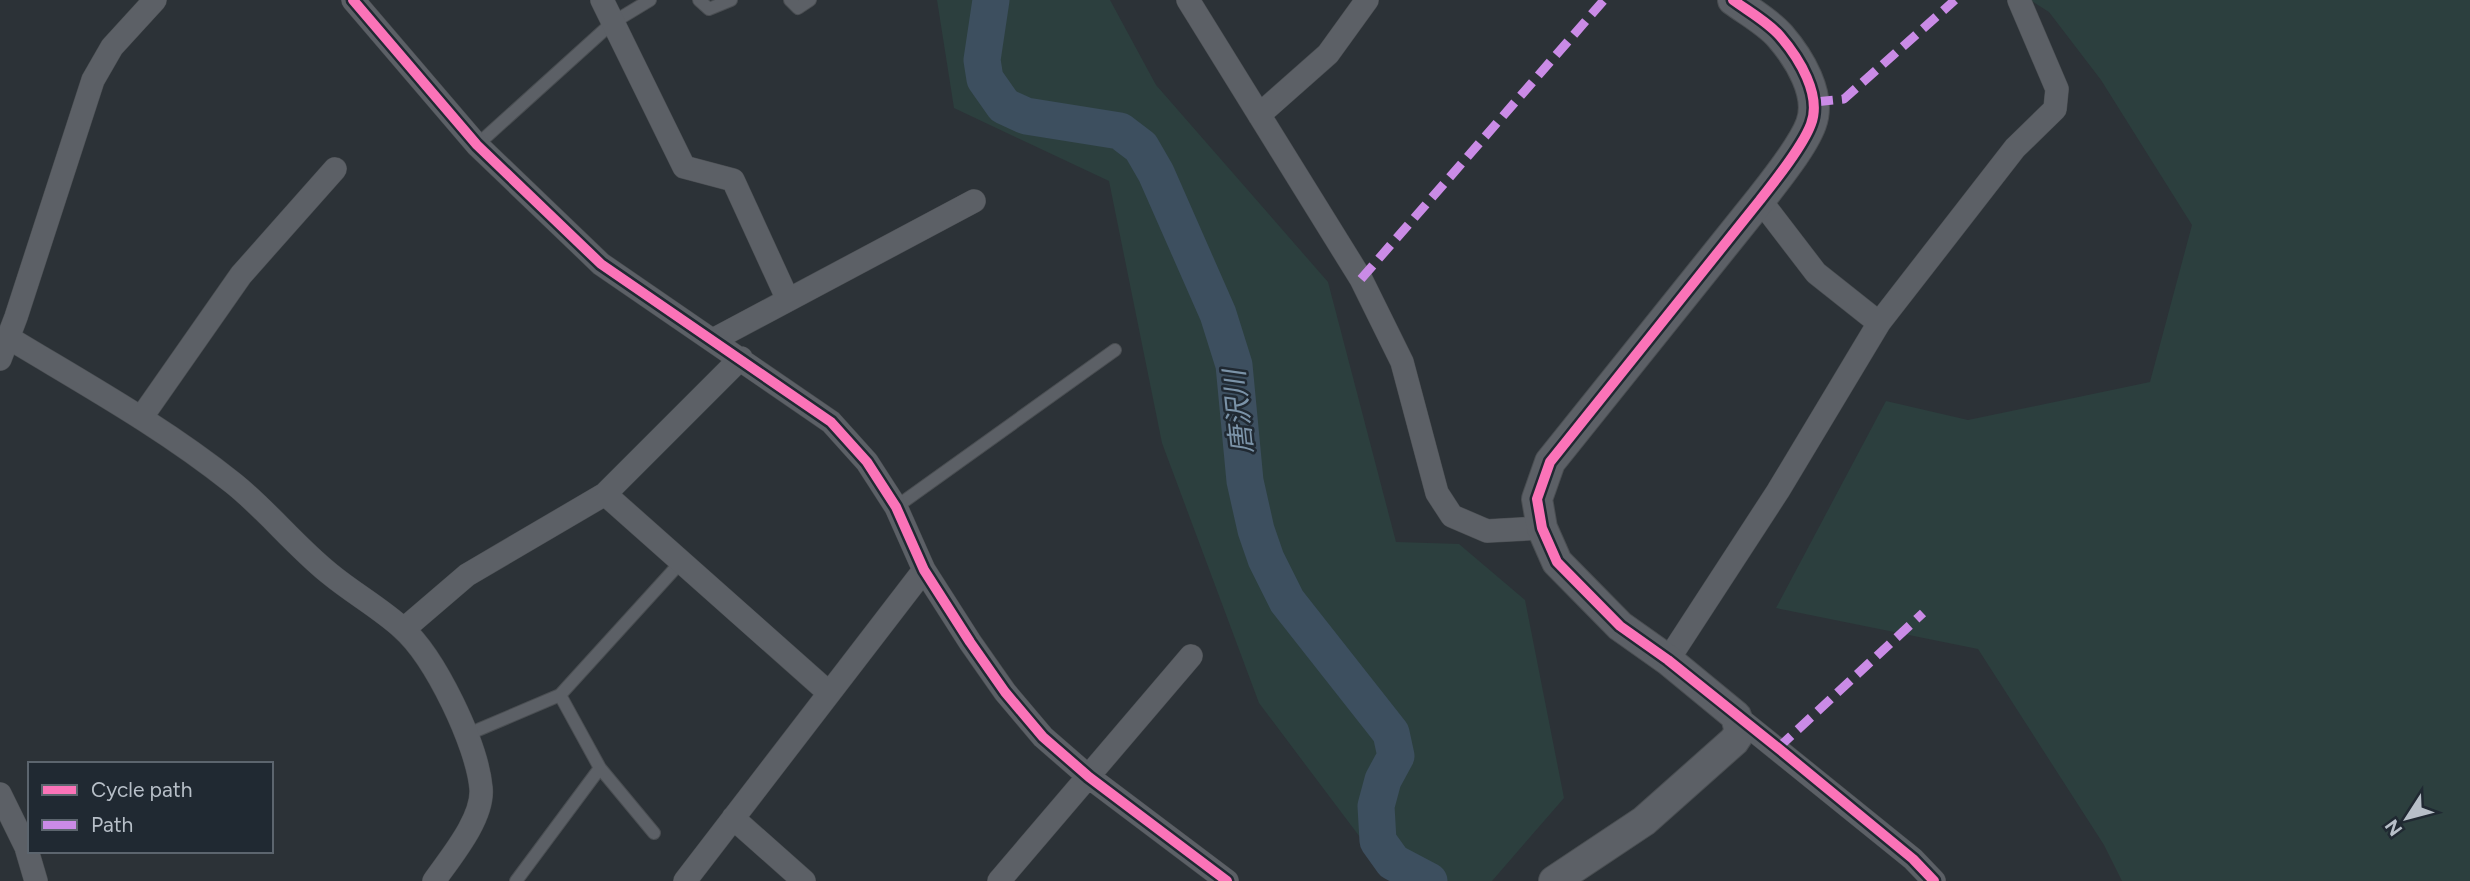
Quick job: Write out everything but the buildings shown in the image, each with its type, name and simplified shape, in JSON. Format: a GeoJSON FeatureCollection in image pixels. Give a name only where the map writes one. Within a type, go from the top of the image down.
{"type":"FeatureCollection","features":[{"type":"Feature","properties":{"kind":"street"},"geometry":{"type":"LineString","coordinates":[[353,0],[477,145],[601,264],[831,422],[867,462],[896,508],[924,570],[1005,692],[1043,737],[1089,777],[1227,881]]}},
{"type":"Feature","properties":{"kind":"street"},"geometry":{"type":"LineString","coordinates":[[602,0],[684,167],[733,180],[788,300]]}},
{"type":"Feature","properties":{"kind":"street"},"geometry":{"type":"LineString","coordinates":[[1188,0],[1361,279],[1402,362],[1437,493],[1452,516],[1487,531],[1542,528]]}},
{"type":"Feature","properties":{"kind":"street"},"geometry":{"type":"LineString","coordinates":[[1259,115],[1328,54],[1367,0]]}},
{"type":"Feature","properties":{"kind":"street"},"geometry":{"type":"LineString","coordinates":[[1733,0],[1779,34],[1800,63],[1815,102],[1811,124],[1760,200],[1550,462],[1537,499],[1542,528],[1557,562],[1620,626],[1668,660],[1913,859],[1934,881]]}},
{"type":"Feature","properties":{"kind":"street"},"geometry":{"type":"LineString","coordinates":[[1668,660],[1779,491],[1879,323],[2015,148],[2055,109],[2057,89],[2019,0]]}},
{"type":"Feature","properties":{"kind":"street"},"geometry":{"type":"LineString","coordinates":[[0,359],[9,321],[93,80],[112,47],[150,1]]}},
{"type":"Feature","properties":{"kind":"street"},"geometry":{"type":"LineString","coordinates":[[141,418],[241,275],[335,169]]}},
{"type":"Feature","properties":{"kind":"street"},"geometry":{"type":"LineString","coordinates":[[1760,200],[1816,273],[1879,323]]}},
{"type":"Feature","properties":{"kind":"street"},"geometry":{"type":"LineString","coordinates":[[713,340],[974,201]]}},
{"type":"Feature","properties":{"kind":"street"},"geometry":{"type":"LineString","coordinates":[[9,321],[234,483],[329,573],[404,629],[429,662],[457,712],[473,752],[482,790],[472,826],[434,881]]}},
{"type":"Feature","properties":{"kind":"street"},"geometry":{"type":"LineString","coordinates":[[404,629],[467,575],[605,494],[741,358]]}},
{"type":"Feature","properties":{"kind":"street"},"geometry":{"type":"LineString","coordinates":[[605,494],[830,693]]}},
{"type":"Feature","properties":{"kind":"street"},"geometry":{"type":"LineString","coordinates":[[685,881],[924,570]]}},
{"type":"Feature","properties":{"kind":"street"},"geometry":{"type":"LineString","coordinates":[[999,881],[1191,656]]}},
{"type":"Feature","properties":{"kind":"street"},"geometry":{"type":"LineString","coordinates":[[1554,881],[1644,821],[1734,741],[1740,732],[1736,716]]}},
{"type":"Feature","properties":{"kind":"street"},"geometry":{"type":"LineString","coordinates":[[0,794],[26,847],[36,881]]}},
{"type":"Feature","properties":{"kind":"street"},"geometry":{"type":"LineString","coordinates":[[733,818],[804,881]]}},
{"type":"Feature","properties":{"kind":"lane"},"geometry":{"type":"LineString","coordinates":[[477,145],[612,23],[650,0]]}},
{"type":"Feature","properties":{"kind":"lane"},"geometry":{"type":"LineString","coordinates":[[699,0],[709,9],[731,0]]}},
{"type":"Feature","properties":{"kind":"lane"},"geometry":{"type":"LineString","coordinates":[[790,0],[798,8],[810,0]]}},
{"type":"Feature","properties":{"kind":"lane"},"geometry":{"type":"LineString","coordinates":[[896,508],[1115,350]]}},
{"type":"Feature","properties":{"kind":"lane"},"geometry":{"type":"LineString","coordinates":[[466,735],[561,695],[681,562]]}},
{"type":"Feature","properties":{"kind":"lane"},"geometry":{"type":"LineString","coordinates":[[561,695],[600,768],[654,833]]}},
{"type":"Feature","properties":{"kind":"lane"},"geometry":{"type":"LineString","coordinates":[[516,881],[600,768]]}},
{"type":"Feature","properties":{"kind":"green space"},"geometry":{"type":"Polygon","coordinates":[[[937,0],[1110,0],[1156,85],[1328,282],[1396,542],[1459,544],[1525,600],[1564,798],[1492,881],[1393,881],[1259,703],[1162,443],[1109,181],[954,108],[937,0]]]}},
{"type":"Feature","properties":{"kind":"green space"},"geometry":{"type":"Polygon","coordinates":[[[2030,0],[2470,0],[2470,881],[2122,881],[2104,845],[1978,649],[1776,608],[1886,401],[1968,420],[2150,382],[2192,225],[2101,80],[2049,12],[2030,0]]]}},
{"type":"Feature","properties":{"kind":"waterway","name":"唐沢川"},"geometry":{"type":"LineString","coordinates":[[991,0],[982,60],[985,79],[1004,106],[1026,116],[1120,131],[1141,147],[1156,173],[1218,314],[1234,365],[1245,481],[1256,530],[1266,559],[1287,601],[1391,733],[1396,756],[1383,780],[1376,806],[1378,841],[1393,862],[1429,881]]}},
{"type":"Feature","properties":{"kind":"marked path"},"geometry":{"type":"LineString","coordinates":[[1361,279],[1604,0]]}},
{"type":"Feature","properties":{"kind":"marked path"},"geometry":{"type":"LineString","coordinates":[[1815,102],[1844,99],[1955,0]]}},
{"type":"Feature","properties":{"kind":"marked path"},"geometry":{"type":"LineString","coordinates":[[1778,748],[1923,613]]}},
{"type":"Feature","properties":{"kind":"cycle path"},"geometry":{"type":"LineString","coordinates":[[353,0],[477,145],[601,264],[831,422],[867,462],[896,507],[924,570],[970,642],[1005,692],[1043,737],[1089,777],[1227,881]]}},
{"type":"Feature","properties":{"kind":"cycle path"},"geometry":{"type":"LineString","coordinates":[[1733,0],[1775,31],[1801,66],[1811,89],[1814,113],[1811,124],[1795,153],[1773,183],[1550,462],[1537,499],[1542,528],[1557,562],[1620,626],[1668,660],[1778,748],[1913,859],[1934,881]]}}]}
